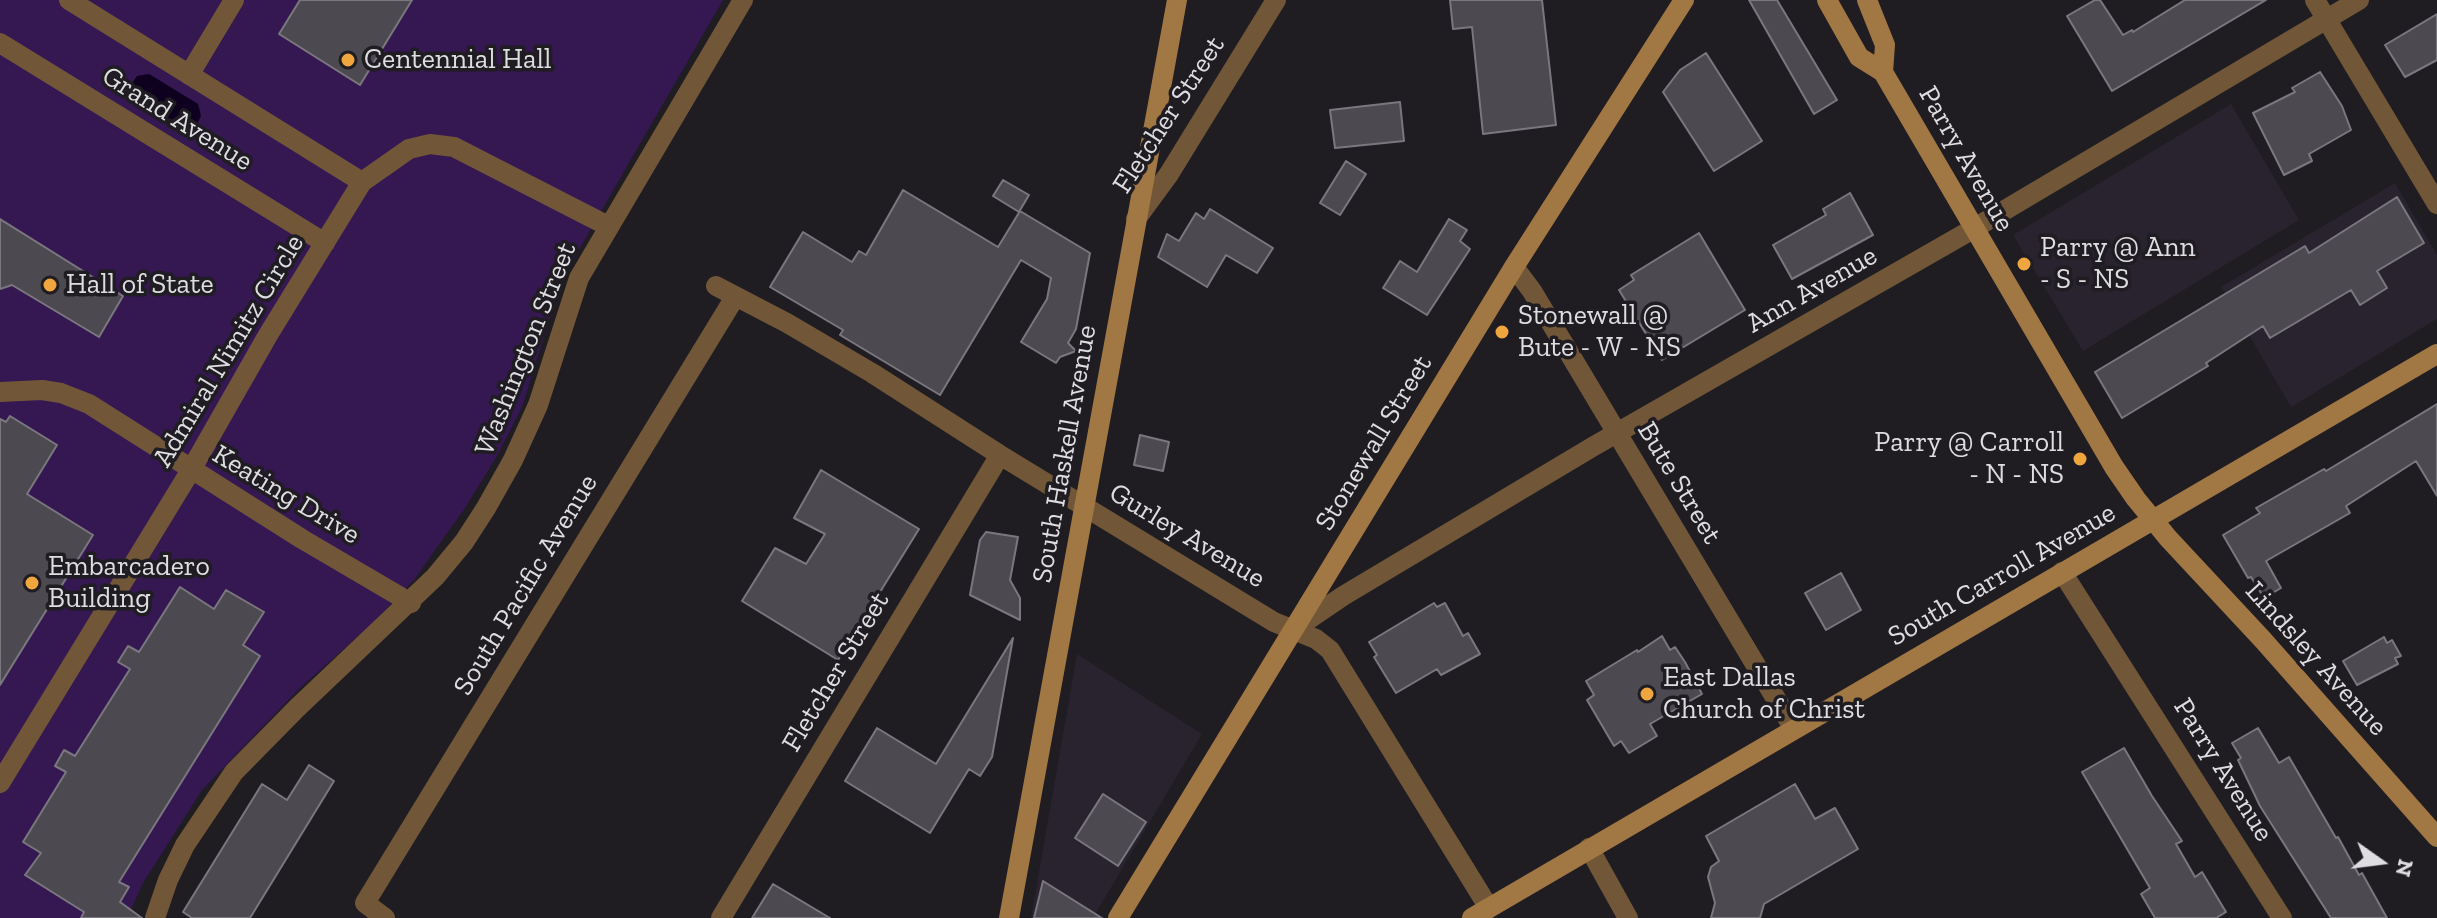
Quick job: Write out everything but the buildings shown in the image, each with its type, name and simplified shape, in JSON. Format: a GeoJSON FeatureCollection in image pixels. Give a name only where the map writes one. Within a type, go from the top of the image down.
{"type":"FeatureCollection","features":[{"type":"Feature","properties":{"kind":"street","name":"Grand Avenue"},"geometry":{"type":"LineString","coordinates":[[69,0],[362,182]]}},
{"type":"Feature","properties":{"kind":"street"},"geometry":{"type":"LineString","coordinates":[[189,75],[234,0]]}},
{"type":"Feature","properties":{"kind":"street","name":"Washington Street"},"geometry":{"type":"LineString","coordinates":[[155,918],[168,880],[185,845],[234,772],[297,708],[411,603],[464,542],[513,460],[538,405],[579,278],[743,0]]}},
{"type":"Feature","properties":{"kind":"street","name":"South Haskell Avenue"},"geometry":{"type":"LineString","coordinates":[[1009,918],[1177,0]]}},
{"type":"Feature","properties":{"kind":"street","name":"Fletcher Street"},"geometry":{"type":"LineString","coordinates":[[1135,220],[1169,174],[1276,0]]}},
{"type":"Feature","properties":{"kind":"street","name":"Stonewall Street"},"geometry":{"type":"LineString","coordinates":[[1118,918],[1514,267],[1684,0]]}},
{"type":"Feature","properties":{"kind":"street","name":"Parry Avenue"},"geometry":{"type":"LineString","coordinates":[[1827,0],[1859,57],[1883,72],[2114,467],[2152,519]]}},
{"type":"Feature","properties":{"kind":"street","name":"Parry Avenue"},"geometry":{"type":"LineString","coordinates":[[1867,0],[1885,45],[1883,72]]}},
{"type":"Feature","properties":{"kind":"street"},"geometry":{"type":"LineString","coordinates":[[2315,0],[2437,204]]}},
{"type":"Feature","properties":{"kind":"street","name":"Ann Avenue"},"geometry":{"type":"LineString","coordinates":[[1293,630],[1356,588],[1594,446],[1973,229],[2359,0]]}},
{"type":"Feature","properties":{"kind":"street","name":"Grand Avenue"},"geometry":{"type":"LineString","coordinates":[[0,43],[325,243]]}},
{"type":"Feature","properties":{"kind":"street","name":"Admiral Nimitz Circle"},"geometry":{"type":"LineString","coordinates":[[0,783],[362,182],[409,149],[430,144],[454,147],[608,226]]}},
{"type":"Feature","properties":{"kind":"street","name":"Bute Street"},"geometry":{"type":"LineString","coordinates":[[1514,267],[1532,291],[1794,729]]}},
{"type":"Feature","properties":{"kind":"street","name":"Gurley Avenue"},"geometry":{"type":"LineString","coordinates":[[716,286],[872,373],[1274,622],[1316,639],[1330,650],[1480,913]]}},
{"type":"Feature","properties":{"kind":"street","name":"South Pacific Avenue"},"geometry":{"type":"LineString","coordinates":[[385,918],[365,903],[735,297]]}},
{"type":"Feature","properties":{"kind":"street","name":"South Carroll Avenue"},"geometry":{"type":"LineString","coordinates":[[1480,913],[2437,354]]}},
{"type":"Feature","properties":{"kind":"street","name":"Keating Drive"},"geometry":{"type":"LineString","coordinates":[[0,392],[18,389],[61,393],[89,404],[191,470],[411,603]]}},
{"type":"Feature","properties":{"kind":"street","name":"Fletcher Street"},"geometry":{"type":"LineString","coordinates":[[721,918],[1000,455]]}},
{"type":"Feature","properties":{"kind":"street","name":"Lindsley Avenue"},"geometry":{"type":"LineString","coordinates":[[2152,519],[2437,837]]}},
{"type":"Feature","properties":{"kind":"street","name":"Parry Avenue"},"geometry":{"type":"LineString","coordinates":[[2062,572],[2282,918]]}},
{"type":"Feature","properties":{"kind":"street"},"geometry":{"type":"LineString","coordinates":[[1589,848],[1628,918]]}},
{"type":"Feature","properties":{"kind":"shaded area"},"geometry":{"type":"Polygon","coordinates":[[[0,0],[723,0],[562,279],[522,407],[465,508],[414,580],[375,621],[300,688],[202,790],[143,883],[127,918],[0,918],[0,0]]]}},
{"type":"Feature","properties":{"kind":"shaded area"},"geometry":{"type":"Polygon","coordinates":[[[149,74],[198,104],[201,116],[196,126],[184,128],[134,96],[131,85],[137,76],[149,74]]]}},
{"type":"Feature","properties":{"kind":"shaded area"},"geometry":{"type":"Polygon","coordinates":[[[2231,104],[2299,220],[2083,351],[2013,235],[2231,104]]]}},
{"type":"Feature","properties":{"kind":"shaded area"},"geometry":{"type":"Polygon","coordinates":[[[2395,183],[2437,255],[2437,319],[2291,407],[2221,287],[2395,183]]]}},
{"type":"Feature","properties":{"kind":"shaded area"},"geometry":{"type":"Polygon","coordinates":[[[1077,654],[1202,734],[1093,918],[1031,918],[1077,654]]]}},
{"type":"Feature","properties":{"kind":"place","name":"Centennial Hall"},"geometry":{"type":"Point","coordinates":[348,60]}},
{"type":"Feature","properties":{"kind":"place","name":"Parry @ Ann - S - NS"},"geometry":{"type":"Point","coordinates":[2024,264]}},
{"type":"Feature","properties":{"kind":"place","name":"Hall of State"},"geometry":{"type":"Point","coordinates":[50,285]}},
{"type":"Feature","properties":{"kind":"place","name":"Stonewall @ Bute - W - NS"},"geometry":{"type":"Point","coordinates":[1502,332]}},
{"type":"Feature","properties":{"kind":"place","name":"Parry @ Carroll - N - NS"},"geometry":{"type":"Point","coordinates":[2080,459]}},
{"type":"Feature","properties":{"kind":"place","name":"Embarcadero Building"},"geometry":{"type":"Point","coordinates":[32,583]}},
{"type":"Feature","properties":{"kind":"place","name":"East Dallas Church of Christ"},"geometry":{"type":"Point","coordinates":[1647,694]}}]}
